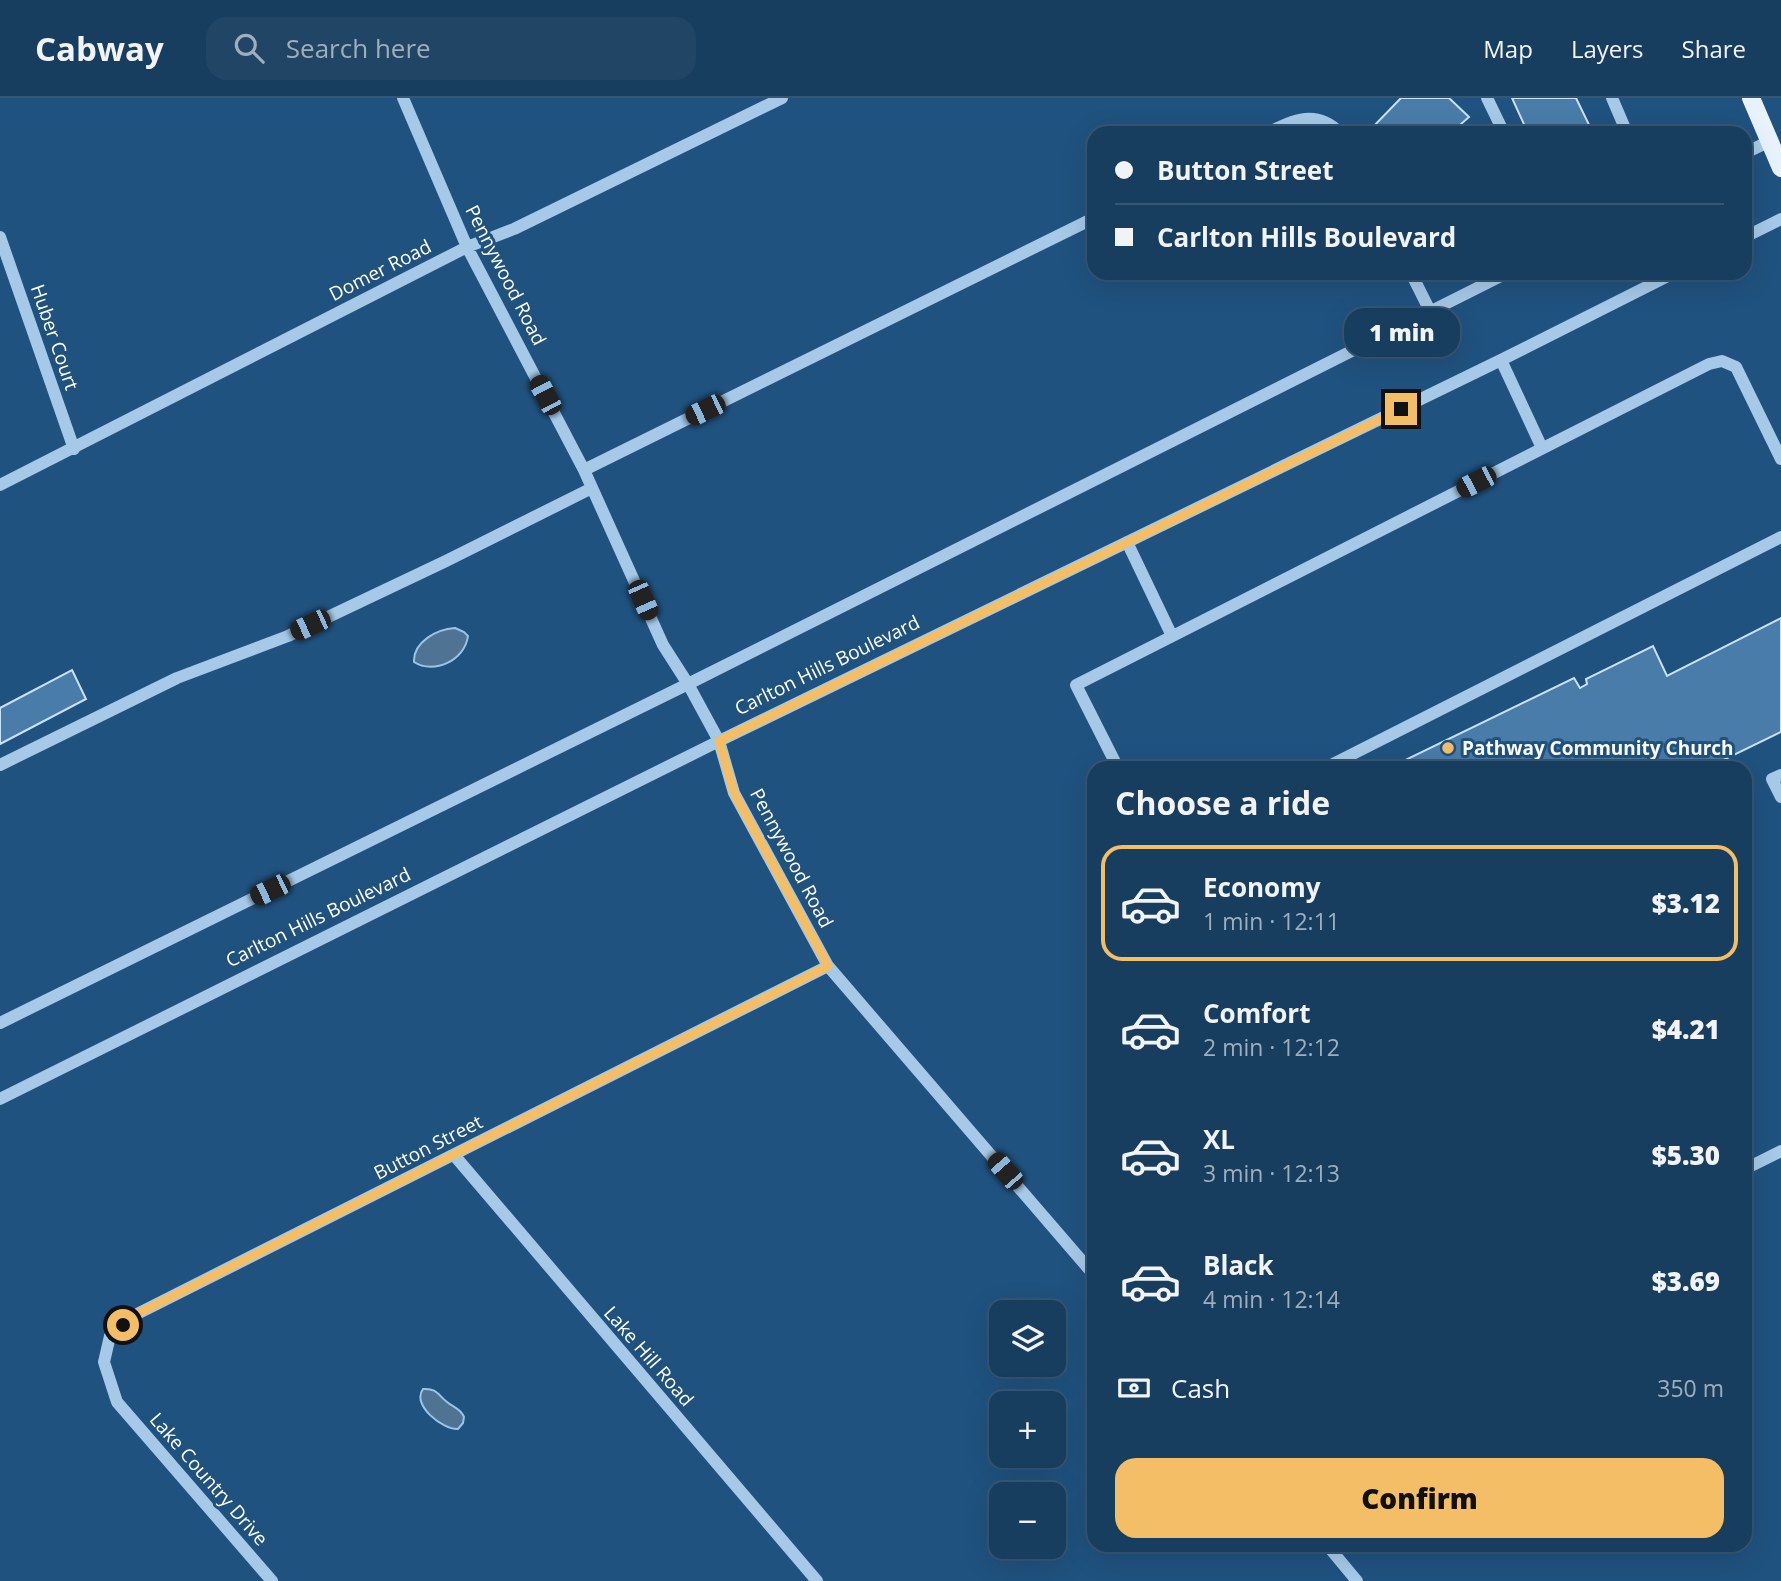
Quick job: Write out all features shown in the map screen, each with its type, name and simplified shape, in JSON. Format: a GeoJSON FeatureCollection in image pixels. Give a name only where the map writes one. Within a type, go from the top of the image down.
{"type":"FeatureCollection","features":[{"type":"Feature","properties":{"kind":"main road"},"geometry":{"type":"LineString","coordinates":[[1751,98],[1775,138],[1781,168]]}},
{"type":"Feature","properties":{"kind":"street","name":"Pennywood Road"},"geometry":{"type":"LineString","coordinates":[[403,98],[467,247],[584,470],[663,645],[719,741],[734,793],[828,966],[1087,1267]]}},
{"type":"Feature","properties":{"kind":"street","name":"Domer Road"},"geometry":{"type":"LineString","coordinates":[[0,485],[467,247],[514,229],[782,98]]}},
{"type":"Feature","properties":{"kind":"street"},"geometry":{"type":"LineString","coordinates":[[1487,98],[1501,126]]}},
{"type":"Feature","properties":{"kind":"street"},"geometry":{"type":"LineString","coordinates":[[1612,98],[1623,126]]}},
{"type":"Feature","properties":{"kind":"street"},"geometry":{"type":"LineString","coordinates":[[1284,126],[1308,118],[1328,122],[1332,126]]}},
{"type":"Feature","properties":{"kind":"street"},"geometry":{"type":"LineString","coordinates":[[1752,150],[1775,138]]}},
{"type":"Feature","properties":{"kind":"street"},"geometry":{"type":"LineString","coordinates":[[1752,234],[1781,219]]}},
{"type":"Feature","properties":{"kind":"street"},"geometry":{"type":"LineString","coordinates":[[584,470],[1087,221]]}},
{"type":"Feature","properties":{"kind":"street","name":"Huber Court"},"geometry":{"type":"LineString","coordinates":[[0,237],[74,449]]}},
{"type":"Feature","properties":{"kind":"street"},"geometry":{"type":"LineString","coordinates":[[1414,280],[1430,311]]}},
{"type":"Feature","properties":{"kind":"street"},"geometry":{"type":"LineString","coordinates":[[0,1023],[688,684],[1492,280]]}},
{"type":"Feature","properties":{"kind":"street","name":"Carlton Hills Boulevard"},"geometry":{"type":"LineString","coordinates":[[0,1099],[719,741],[1660,280]]}},
{"type":"Feature","properties":{"kind":"street"},"geometry":{"type":"LineString","coordinates":[[1501,360],[1542,448]]}},
{"type":"Feature","properties":{"kind":"street"},"geometry":{"type":"LineString","coordinates":[[1114,761],[1076,685],[1709,364],[1722,361],[1736,367],[1781,459]]}},
{"type":"Feature","properties":{"kind":"street"},"geometry":{"type":"LineString","coordinates":[[0,765],[177,678],[300,630],[592,488]]}},
{"type":"Feature","properties":{"kind":"street"},"geometry":{"type":"LineString","coordinates":[[1339,761],[1781,537]]}},
{"type":"Feature","properties":{"kind":"street"},"geometry":{"type":"LineString","coordinates":[[1127,542],[1172,636]]}},
{"type":"Feature","properties":{"kind":"street"},"geometry":{"type":"LineString","coordinates":[[1781,775],[1772,779],[1781,797]]}},
{"type":"Feature","properties":{"kind":"street","name":"Button Street"},"geometry":{"type":"LineString","coordinates":[[117,1402],[104,1362],[110,1336],[137,1314],[828,966]]}},
{"type":"Feature","properties":{"kind":"street"},"geometry":{"type":"LineString","coordinates":[[1752,1165],[1781,1150]]}},
{"type":"Feature","properties":{"kind":"street","name":"Lake Hill Road"},"geometry":{"type":"LineString","coordinates":[[454,1156],[817,1581]]}},
{"type":"Feature","properties":{"kind":"street","name":"Lake Country Drive"},"geometry":{"type":"LineString","coordinates":[[117,1402],[272,1581]]}},
{"type":"Feature","properties":{"kind":"street"},"geometry":{"type":"LineString","coordinates":[[1333,1552],[1357,1581]]}},
{"type":"Feature","properties":{"kind":"water"},"geometry":{"type":"Polygon","coordinates":[[[455,628],[468,636],[466,645],[455,658],[439,666],[430,667],[414,662],[417,648],[427,638],[455,628]]]}},
{"type":"Feature","properties":{"kind":"water"},"geometry":{"type":"Polygon","coordinates":[[[423,1389],[434,1391],[461,1412],[463,1423],[458,1429],[437,1421],[430,1415],[421,1402],[423,1389]]]}},
{"type":"Feature","properties":{"kind":"building"},"geometry":{"type":"Polygon","coordinates":[[[1401,98],[1449,98],[1469,117],[1461,124],[1463,126],[1374,126],[1401,98]]]}},
{"type":"Feature","properties":{"kind":"building"},"geometry":{"type":"Polygon","coordinates":[[[1512,98],[1576,98],[1590,126],[1525,126],[1512,98]]]}},
{"type":"Feature","properties":{"kind":"building"},"geometry":{"type":"Polygon","coordinates":[[[1781,618],[1781,732],[1721,761],[1403,761],[1574,678],[1580,688],[1587,684],[1586,679],[1653,646],[1667,676],[1781,618]]]}},
{"type":"Feature","properties":{"kind":"building"},"geometry":{"type":"Polygon","coordinates":[[[72,670],[86,699],[0,744],[0,708],[72,670]]]}},
{"type":"Feature","properties":{"kind":"place","name":"Pathway Community Church"},"geometry":{"type":"Point","coordinates":[1448,748]}},
{"type":"Feature","properties":{"kind":"route"},"geometry":{"type":"LineString","coordinates":[[123,1325],[137,1314],[828,966],[734,793],[719,741],[1401,409]]}}]}
